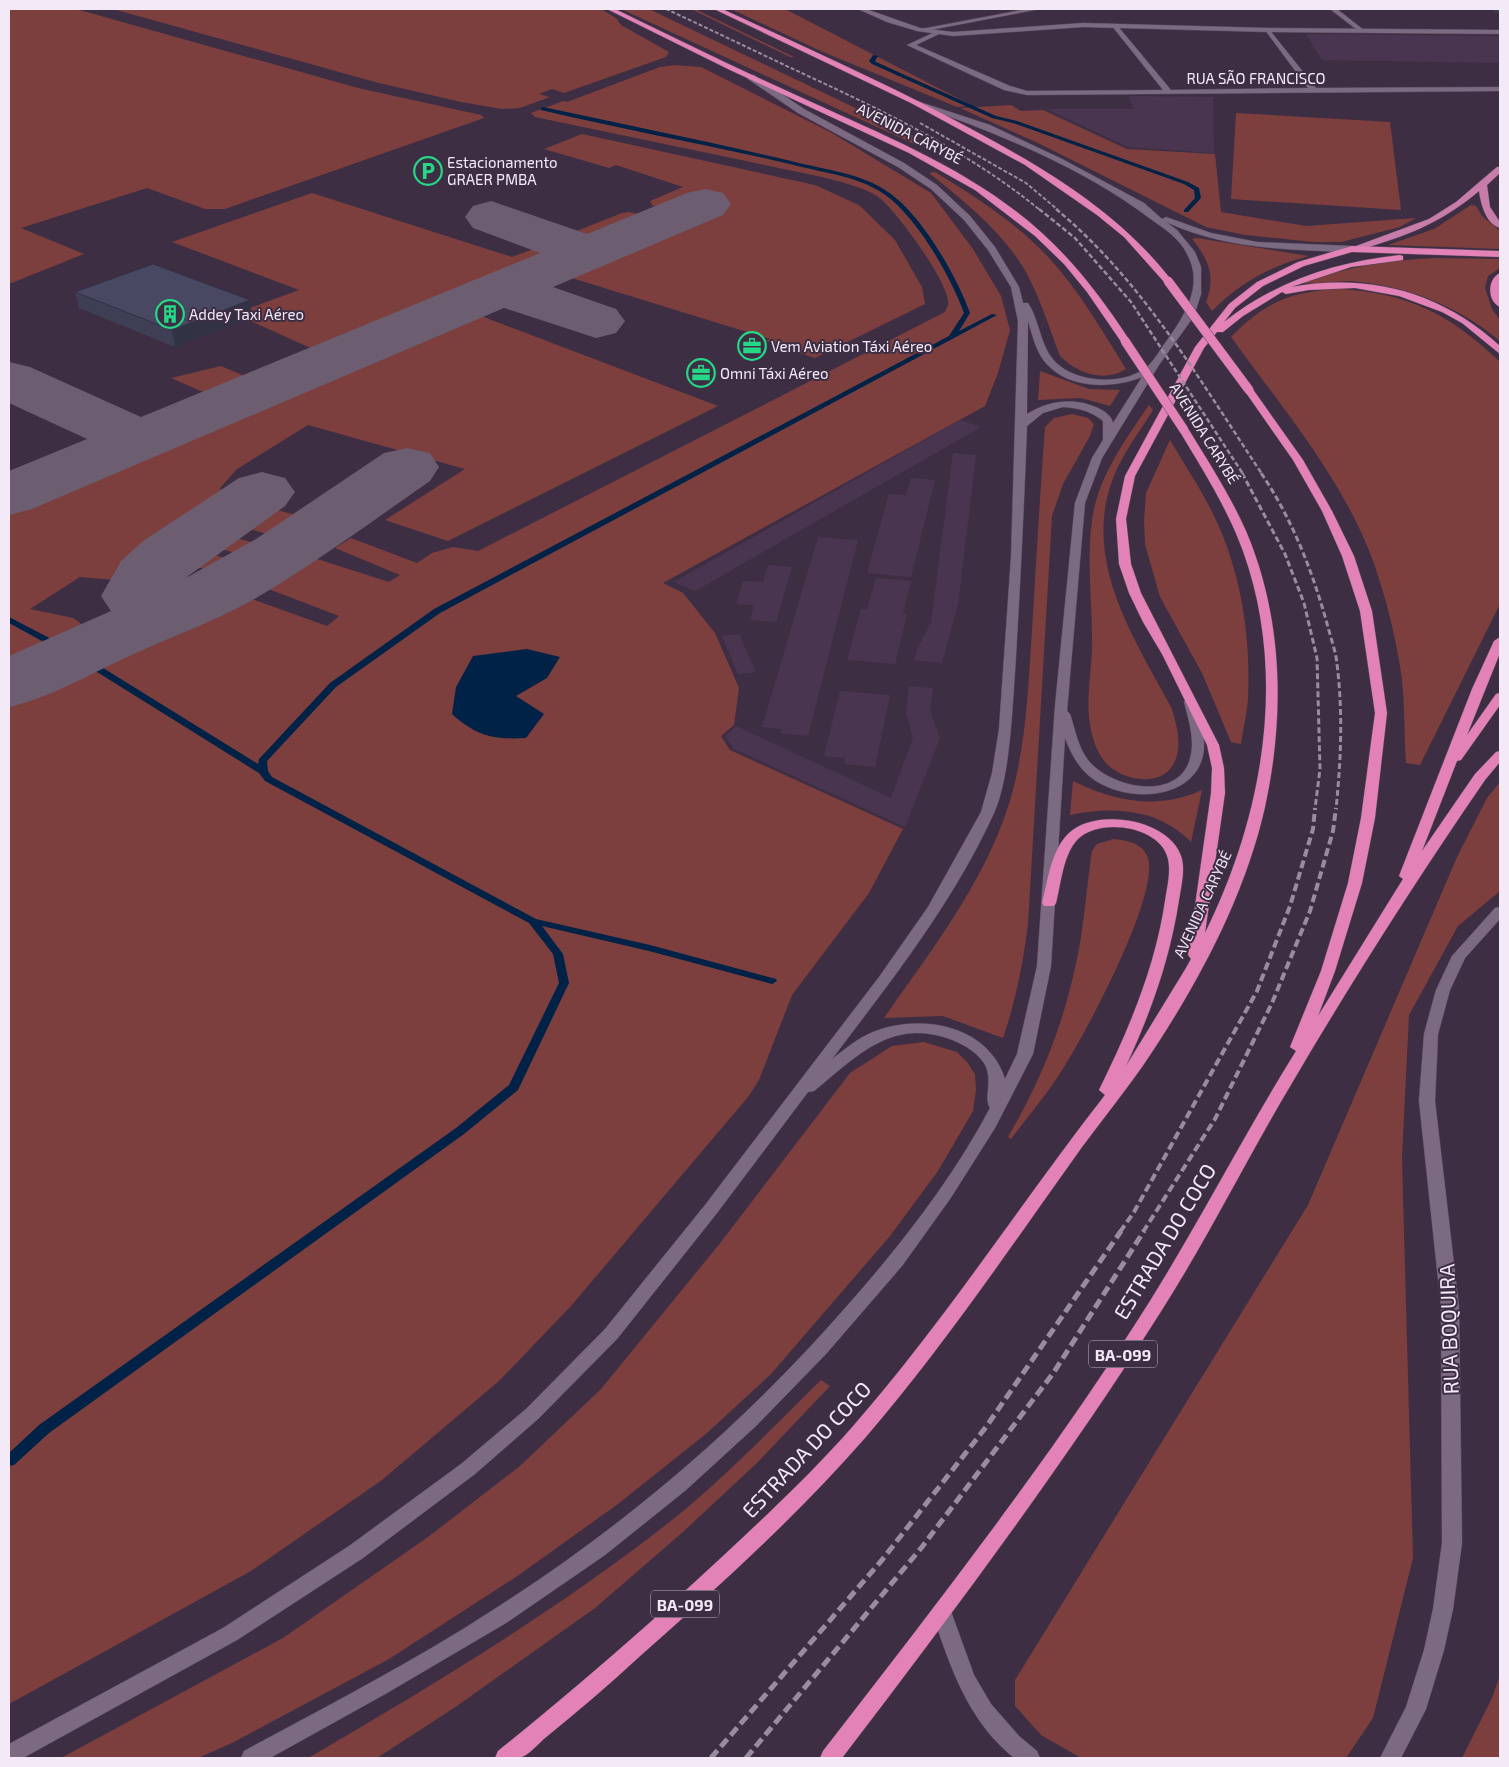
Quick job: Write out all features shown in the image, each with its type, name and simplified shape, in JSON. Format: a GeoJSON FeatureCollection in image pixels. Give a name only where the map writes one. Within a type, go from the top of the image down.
{"type":"FeatureCollection","features":[{"type":"Feature","properties":{"kind":"highway","name":"AVENIDA CARYBÉ"},"geometry":{"type":"LineString","coordinates":[[610,9],[751,77],[911,149],[994,199],[1066,261],[1088,287],[1184,430],[1230,508],[1248,550],[1260,585],[1266,617],[1272,688],[1266,755],[1249,843],[1223,909],[1150,1042],[1090,1124]]}},
{"type":"Feature","properties":{"kind":"highway","name":"AVENIDA CARYBÉ"},"geometry":{"type":"LineString","coordinates":[[717,9],[914,101],[992,141],[1074,194],[1127,235],[1168,281],[1249,390],[1298,460],[1327,511],[1348,556],[1366,611],[1380,713],[1368,818],[1355,883],[1328,971],[1284,1083]]}},
{"type":"Feature","properties":{"kind":"highway"},"geometry":{"type":"LineString","coordinates":[[1193,966],[1208,847],[1218,793],[1218,776],[1213,746],[1135,593],[1125,564],[1121,519],[1130,476],[1200,347],[1232,306],[1260,284],[1301,264],[1352,249],[1500,256]]}},
{"type":"Feature","properties":{"kind":"highway"},"geometry":{"type":"LineString","coordinates":[[1200,347],[1253,304],[1271,292],[1302,278],[1353,264],[1412,257],[1500,256]]}},
{"type":"Feature","properties":{"kind":"highway"},"geometry":{"type":"LineString","coordinates":[[1500,276],[1494,283],[1494,289],[1500,304]]}},
{"type":"Feature","properties":{"kind":"highway"},"geometry":{"type":"LineString","coordinates":[[1253,304],[1286,291],[1313,286],[1357,286],[1387,290],[1419,299],[1451,314],[1474,328],[1500,351]]}},
{"type":"Feature","properties":{"kind":"highway"},"geometry":{"type":"LineString","coordinates":[[1399,895],[1478,689],[1500,641]]}},
{"type":"Feature","properties":{"kind":"highway"},"geometry":{"type":"LineString","coordinates":[[1445,774],[1500,697]]}},
{"type":"Feature","properties":{"kind":"highway"},"geometry":{"type":"LineString","coordinates":[[1284,1083],[1399,895],[1480,777],[1500,755]]}},
{"type":"Feature","properties":{"kind":"highway"},"geometry":{"type":"LineString","coordinates":[[1049,903],[1064,849],[1073,836],[1081,829],[1109,822],[1125,823],[1156,836],[1167,845],[1174,856],[1176,867],[1168,930],[1155,980],[1137,1031],[1090,1124]]}},
{"type":"Feature","properties":{"kind":"highway","name":"ESTRADA DO COCO"},"geometry":{"type":"LineString","coordinates":[[830,1758],[942,1612],[1066,1441],[1156,1304],[1284,1083]]}},
{"type":"Feature","properties":{"kind":"highway","name":"ESTRADA DO COCO"},"geometry":{"type":"LineString","coordinates":[[505,1758],[573,1704],[691,1598],[794,1500],[873,1416],[1013,1235],[1090,1124]]}},
{"type":"Feature","properties":{"kind":"main road"},"geometry":{"type":"LineString","coordinates":[[860,9],[920,30],[961,34],[1073,25],[1268,30],[1500,32]]}},
{"type":"Feature","properties":{"kind":"main road"},"geometry":{"type":"LineString","coordinates":[[920,30],[1037,9]]}},
{"type":"Feature","properties":{"kind":"main road"},"geometry":{"type":"LineString","coordinates":[[1333,9],[1362,31]]}},
{"type":"Feature","properties":{"kind":"main road"},"geometry":{"type":"LineString","coordinates":[[1114,26],[1169,92]]}},
{"type":"Feature","properties":{"kind":"main road"},"geometry":{"type":"LineString","coordinates":[[1268,30],[1314,91]]}},
{"type":"Feature","properties":{"kind":"main road","name":"RUA SÃO FRANCISCO"},"geometry":{"type":"LineString","coordinates":[[936,33],[910,45],[1012,90],[1042,93],[1500,90]]}},
{"type":"Feature","properties":{"kind":"main road"},"geometry":{"type":"LineString","coordinates":[[751,77],[801,111],[901,165],[934,187],[967,218],[992,249],[1030,314],[1042,351],[1048,360],[1063,373],[1087,381],[1112,381],[1136,376],[1154,365]]}},
{"type":"Feature","properties":{"kind":"main road"},"geometry":{"type":"LineString","coordinates":[[914,101],[987,127],[1059,161],[1181,226],[1216,236],[1288,247],[1352,249],[1390,238],[1433,220],[1484,184],[1500,169]]}},
{"type":"Feature","properties":{"kind":"main road"},"geometry":{"type":"LineString","coordinates":[[1484,184],[1485,207],[1493,220],[1500,226]]}},
{"type":"Feature","properties":{"kind":"main road"},"geometry":{"type":"LineString","coordinates":[[251,1758],[380,1687],[499,1617],[598,1549],[679,1485],[756,1415],[820,1349],[896,1262],[944,1195],[989,1124],[1025,1054],[1044,966],[1061,706],[1080,503],[1097,458],[1131,406],[1154,365],[1189,316],[1197,294],[1199,281],[1191,252],[1183,241],[1164,223],[1134,202]]}},
{"type":"Feature","properties":{"kind":"main road"},"geometry":{"type":"LineString","coordinates":[[9,1755],[230,1634],[356,1552],[468,1470],[532,1414],[611,1334],[711,1209],[884,980],[935,908],[988,812],[1006,730],[1017,557],[1022,426],[1022,315],[1015,288]]}},
{"type":"Feature","properties":{"kind":"main road"},"geometry":{"type":"LineString","coordinates":[[1022,426],[1027,418],[1044,408],[1057,405],[1084,406],[1094,410],[1108,420],[1109,428],[1106,442]]}},
{"type":"Feature","properties":{"kind":"main road"},"geometry":{"type":"LineString","coordinates":[[1061,706],[1082,761],[1098,778],[1124,788],[1159,789],[1184,778],[1192,770],[1196,758],[1199,745],[1197,729],[1187,692]]}},
{"type":"Feature","properties":{"kind":"main road","name":"RUA BOQUIRA"},"geometry":{"type":"LineString","coordinates":[[1390,1758],[1416,1709],[1434,1650],[1443,1609],[1452,1543],[1450,1307],[1427,1101],[1431,1034],[1443,990],[1459,956],[1500,911]]}},
{"type":"Feature","properties":{"kind":"main road"},"geometry":{"type":"LineString","coordinates":[[791,1102],[865,1042],[880,1035],[902,1029],[923,1028],[960,1036],[975,1044],[987,1057],[999,1080],[999,1091],[989,1124]]}},
{"type":"Feature","properties":{"kind":"main road"},"geometry":{"type":"LineString","coordinates":[[942,1612],[973,1696],[996,1730],[1030,1758]]}},
{"type":"Feature","properties":{"kind":"shaded area"},"geometry":{"type":"Polygon","coordinates":[[[9,9],[76,9],[358,88],[481,115],[484,118],[225,209],[205,209],[147,188],[21,228],[84,254],[9,284],[9,9]]]}},
{"type":"Feature","properties":{"kind":"shaded area"},"geometry":{"type":"Polygon","coordinates":[[[113,9],[601,9],[616,18],[621,25],[669,52],[666,57],[564,93],[552,89],[539,94],[550,97],[520,108],[502,109],[461,102],[375,82],[113,9]]]}},
{"type":"Feature","properties":{"kind":"shaded area"},"geometry":{"type":"Polygon","coordinates":[[[621,9],[649,9],[918,138],[916,145],[621,9]]]}},
{"type":"Feature","properties":{"kind":"shaded area"},"geometry":{"type":"Polygon","coordinates":[[[691,9],[695,9],[794,57],[790,57],[691,9]]]}},
{"type":"Feature","properties":{"kind":"shaded area"},"geometry":{"type":"Polygon","coordinates":[[[731,9],[785,9],[973,106],[957,107],[823,52],[731,9]]]}},
{"type":"Feature","properties":{"kind":"shaded area"},"geometry":{"type":"Polygon","coordinates":[[[1306,34],[1500,36],[1500,63],[1322,60],[1306,34]]]}},
{"type":"Feature","properties":{"kind":"shaded area"},"geometry":{"type":"Polygon","coordinates":[[[674,65],[701,67],[832,133],[931,193],[973,249],[1001,296],[1010,330],[998,373],[985,406],[663,583],[683,593],[715,633],[739,688],[734,725],[721,736],[730,750],[903,829],[869,893],[792,995],[759,1080],[748,1097],[571,1306],[499,1381],[382,1480],[251,1571],[9,1704],[9,693],[101,650],[197,612],[232,592],[327,626],[339,616],[258,585],[311,557],[389,582],[400,575],[335,548],[351,538],[417,563],[432,553],[453,547],[478,551],[945,312],[948,305],[947,295],[932,265],[896,215],[885,203],[871,193],[822,177],[535,117],[531,113],[563,101],[567,102],[660,67],[674,65]]]}},
{"type":"Feature","properties":{"kind":"shaded area"},"geometry":{"type":"Polygon","coordinates":[[[1128,96],[1213,97],[1214,153],[1128,147],[1046,109],[1134,109],[1128,96]]]}},
{"type":"Feature","properties":{"kind":"shaded area"},"geometry":{"type":"Polygon","coordinates":[[[1011,105],[1021,111],[1043,110],[1127,149],[1215,154],[1221,212],[1306,226],[1416,218],[1400,227],[1341,242],[1314,242],[1245,235],[1206,227],[1038,143],[960,108],[1011,105]]]}},
{"type":"Feature","properties":{"kind":"shaded area"},"geometry":{"type":"Polygon","coordinates":[[[1236,113],[1390,122],[1401,210],[1231,199],[1236,113]]]}},
{"type":"Feature","properties":{"kind":"shaded area"},"geometry":{"type":"Polygon","coordinates":[[[582,134],[815,185],[859,205],[895,240],[922,287],[925,304],[815,358],[766,341],[770,339],[562,275],[720,207],[688,197],[666,206],[653,206],[650,201],[683,187],[616,165],[609,168],[544,149],[582,134]]]}},
{"type":"Feature","properties":{"kind":"shaded area"},"geometry":{"type":"Polygon","coordinates":[[[935,172],[981,201],[1038,246],[1081,299],[1126,369],[1118,373],[1100,376],[1074,367],[1060,356],[1039,299],[1029,277],[1014,253],[968,205],[929,173],[935,172]]]}},
{"type":"Feature","properties":{"kind":"shaded area"},"geometry":{"type":"Polygon","coordinates":[[[312,193],[512,257],[544,245],[559,248],[557,251],[315,350],[246,319],[251,317],[239,312],[299,290],[172,242],[312,193]]]}},
{"type":"Feature","properties":{"kind":"shaded area"},"geometry":{"type":"Polygon","coordinates":[[[1471,205],[1476,206],[1482,216],[1500,231],[1500,249],[1388,245],[1434,229],[1471,205]]]}},
{"type":"Feature","properties":{"kind":"shaded area"},"geometry":{"type":"Polygon","coordinates":[[[629,212],[638,214],[639,218],[594,236],[576,239],[569,237],[569,234],[629,212]]]}},
{"type":"Feature","properties":{"kind":"shaded area"},"geometry":{"type":"Polygon","coordinates":[[[1197,238],[1309,256],[1281,265],[1256,277],[1233,292],[1212,311],[1206,302],[1210,285],[1209,269],[1203,254],[1192,239],[1197,238]]]}},
{"type":"Feature","properties":{"kind":"shaded area"},"geometry":{"type":"Polygon","coordinates":[[[1436,258],[1500,259],[1500,268],[1488,276],[1485,288],[1492,309],[1500,320],[1500,341],[1483,328],[1448,307],[1410,292],[1370,283],[1349,281],[1302,283],[1368,265],[1401,260],[1436,258]]]}},
{"type":"Feature","properties":{"kind":"shaded area"},"geometry":{"type":"Polygon","coordinates":[[[1340,289],[1387,295],[1428,309],[1464,331],[1500,362],[1500,604],[1420,765],[1406,763],[1403,690],[1398,653],[1386,601],[1366,544],[1351,512],[1314,451],[1231,337],[1255,315],[1280,301],[1307,292],[1340,289]]]}},
{"type":"Feature","properties":{"kind":"shaded area"},"geometry":{"type":"Polygon","coordinates":[[[471,314],[476,314],[718,406],[448,541],[385,520],[465,469],[308,425],[237,469],[220,488],[222,495],[237,500],[143,560],[126,581],[80,577],[30,609],[73,618],[91,631],[86,637],[9,673],[9,510],[471,314]]]}},
{"type":"Feature","properties":{"kind":"shaded area"},"geometry":{"type":"Polygon","coordinates":[[[221,366],[249,378],[210,395],[171,378],[221,366]]]}},
{"type":"Feature","properties":{"kind":"shaded area"},"geometry":{"type":"Polygon","coordinates":[[[1040,371],[1089,389],[1120,390],[1110,406],[1081,398],[1038,400],[1040,371]]]}},
{"type":"Feature","properties":{"kind":"shaded area"},"geometry":{"type":"Polygon","coordinates":[[[1149,405],[1153,410],[1119,464],[1111,484],[1104,514],[1104,544],[1109,573],[1118,601],[1129,629],[1172,709],[1178,737],[1176,758],[1167,772],[1159,777],[1140,779],[1121,774],[1106,763],[1098,750],[1091,730],[1088,706],[1092,649],[1090,536],[1092,518],[1100,488],[1118,452],[1149,405]]]}},
{"type":"Feature","properties":{"kind":"shaded area"},"geometry":{"type":"Polygon","coordinates":[[[1072,414],[1088,418],[1094,424],[1090,436],[1063,484],[1052,516],[1028,924],[1024,953],[1008,1024],[1003,1038],[943,1016],[884,1018],[969,892],[996,838],[1007,810],[1018,766],[1025,722],[1045,427],[1054,418],[1072,414]]]}},
{"type":"Feature","properties":{"kind":"shaded area"},"geometry":{"type":"Polygon","coordinates":[[[960,420],[981,427],[695,591],[674,582],[960,420]]]}},
{"type":"Feature","properties":{"kind":"shaded area"},"geometry":{"type":"Polygon","coordinates":[[[1170,440],[1220,528],[1236,575],[1248,649],[1247,704],[1241,744],[1231,742],[1202,673],[1160,597],[1145,544],[1146,493],[1170,440]]]}},
{"type":"Feature","properties":{"kind":"shaded area"},"geometry":{"type":"Polygon","coordinates":[[[953,453],[976,455],[958,604],[942,663],[914,660],[917,649],[931,623],[953,453]]]}},
{"type":"Feature","properties":{"kind":"shaded area"},"geometry":{"type":"Polygon","coordinates":[[[911,478],[935,480],[911,577],[867,573],[889,494],[906,495],[911,478]]]}},
{"type":"Feature","properties":{"kind":"shaded area"},"geometry":{"type":"Polygon","coordinates":[[[257,505],[320,521],[285,539],[228,523],[257,505]]]}},
{"type":"Feature","properties":{"kind":"shaded area"},"geometry":{"type":"Polygon","coordinates":[[[215,532],[265,546],[249,557],[201,543],[215,532]]]}},
{"type":"Feature","properties":{"kind":"shaded area"},"geometry":{"type":"Polygon","coordinates":[[[818,537],[858,540],[808,736],[780,733],[781,729],[762,727],[818,537]]]}},
{"type":"Feature","properties":{"kind":"shaded area"},"geometry":{"type":"Polygon","coordinates":[[[188,548],[207,552],[240,564],[216,571],[203,569],[179,560],[181,553],[188,548]]]}},
{"type":"Feature","properties":{"kind":"shaded area"},"geometry":{"type":"Polygon","coordinates":[[[768,565],[792,567],[776,622],[750,620],[754,605],[736,604],[743,581],[763,582],[768,565]]]}},
{"type":"Feature","properties":{"kind":"shaded area"},"geometry":{"type":"Polygon","coordinates":[[[162,571],[199,580],[164,606],[150,610],[147,606],[155,577],[162,571]]]}},
{"type":"Feature","properties":{"kind":"shaded area"},"geometry":{"type":"Polygon","coordinates":[[[876,578],[911,581],[903,613],[907,614],[895,664],[847,660],[861,609],[867,609],[876,578]]]}},
{"type":"Feature","properties":{"kind":"shaded area"},"geometry":{"type":"Polygon","coordinates":[[[739,634],[756,672],[738,674],[722,636],[739,634]]]}},
{"type":"Feature","properties":{"kind":"shaded area"},"geometry":{"type":"Polygon","coordinates":[[[909,686],[933,688],[930,711],[940,738],[905,827],[734,749],[725,736],[736,726],[891,798],[913,738],[906,712],[909,686]]]}},
{"type":"Feature","properties":{"kind":"shaded area"},"geometry":{"type":"Polygon","coordinates":[[[840,691],[890,695],[875,767],[844,764],[845,758],[824,756],[840,691]]]}},
{"type":"Feature","properties":{"kind":"shaded area"},"geometry":{"type":"Polygon","coordinates":[[[1073,781],[1105,794],[1137,801],[1169,800],[1202,790],[1191,842],[1165,823],[1135,813],[1103,811],[1070,815],[1073,781]]]}},
{"type":"Feature","properties":{"kind":"shaded area"},"geometry":{"type":"Polygon","coordinates":[[[1500,782],[1500,891],[1458,926],[1409,1015],[1402,1158],[1413,1558],[1373,1718],[1346,1758],[1081,1758],[1041,1735],[1015,1706],[1015,1680],[1308,1205],[1457,857],[1487,798],[1500,782]]]}},
{"type":"Feature","properties":{"kind":"shaded area"},"geometry":{"type":"Polygon","coordinates":[[[1113,839],[1134,843],[1146,853],[1149,877],[1142,903],[1116,969],[1083,1034],[1052,1086],[1011,1139],[1008,1137],[1040,1076],[1063,1013],[1081,939],[1092,851],[1097,844],[1113,839]]]}},
{"type":"Feature","properties":{"kind":"shaded area"},"geometry":{"type":"Polygon","coordinates":[[[924,1042],[957,1052],[967,1062],[975,1074],[976,1090],[973,1111],[938,1171],[890,1236],[771,1374],[707,1433],[618,1504],[516,1577],[389,1659],[232,1743],[198,1758],[61,1758],[283,1638],[428,1537],[520,1466],[601,1389],[721,1242],[850,1073],[892,1046],[924,1042]]]}},
{"type":"Feature","properties":{"kind":"shaded area"},"geometry":{"type":"Polygon","coordinates":[[[821,1380],[830,1386],[758,1462],[683,1532],[595,1608],[457,1706],[377,1758],[308,1758],[402,1703],[540,1616],[629,1553],[711,1487],[821,1380]]]}},
{"type":"Feature","properties":{"kind":"shaded area"},"geometry":{"type":"Polygon","coordinates":[[[1500,1675],[1500,1758],[1462,1758],[1492,1698],[1500,1675]]]}},
{"type":"Feature","properties":{"kind":"water"},"geometry":{"type":"Polygon","coordinates":[[[527,649],[560,657],[547,678],[516,696],[544,714],[526,738],[504,738],[486,735],[469,727],[452,714],[456,687],[473,656],[527,649]]]}},
{"type":"Feature","properties":{"kind":"building"},"geometry":{"type":"Polygon","coordinates":[[[153,264],[250,300],[172,330],[75,292],[153,264]]]}},
{"type":"Feature","properties":{"kind":"waterway"},"geometry":{"type":"LineString","coordinates":[[875,56],[872,61],[874,63],[994,117],[1015,122],[1186,183],[1197,189],[1198,198],[1186,211]]}},
{"type":"Feature","properties":{"kind":"waterway"},"geometry":{"type":"LineString","coordinates":[[543,109],[754,154],[842,175],[875,186],[888,194],[902,207],[930,242],[962,298],[967,313],[952,337]]}},
{"type":"Feature","properties":{"kind":"waterway"},"geometry":{"type":"LineString","coordinates":[[263,771],[262,761],[333,685],[437,611],[994,315]]}},
{"type":"Feature","properties":{"kind":"waterway"},"geometry":{"type":"LineString","coordinates":[[9,620],[56,645]]}},
{"type":"Feature","properties":{"kind":"waterway"},"geometry":{"type":"LineString","coordinates":[[84,660],[263,771]]}},
{"type":"Feature","properties":{"kind":"waterway"},"geometry":{"type":"LineString","coordinates":[[263,771],[268,779],[533,921]]}},
{"type":"Feature","properties":{"kind":"waterway"},"geometry":{"type":"LineString","coordinates":[[9,1461],[44,1429],[460,1131],[514,1087],[564,983],[558,954],[533,921]]}},
{"type":"Feature","properties":{"kind":"waterway"},"geometry":{"type":"LineString","coordinates":[[533,921],[650,948],[772,981]]}},
{"type":"Feature","properties":{"kind":"taxiway"},"geometry":{"type":"LineString","coordinates":[[575,259],[705,204]]}},
{"type":"Feature","properties":{"kind":"taxiway"},"geometry":{"type":"LineString","coordinates":[[491,217],[577,249],[580,254],[575,259]]}},
{"type":"Feature","properties":{"kind":"taxiway"},"geometry":{"type":"LineString","coordinates":[[525,279],[575,259]]}},
{"type":"Feature","properties":{"kind":"taxiway"},"geometry":{"type":"LineString","coordinates":[[9,495],[525,279]]}},
{"type":"Feature","properties":{"kind":"taxiway"},"geometry":{"type":"LineString","coordinates":[[525,279],[517,289],[521,295],[596,321]]}},
{"type":"Feature","properties":{"kind":"taxiway"},"geometry":{"type":"LineString","coordinates":[[9,380],[127,434],[130,439],[125,445]]}},
{"type":"Feature","properties":{"kind":"taxiway"},"geometry":{"type":"LineString","coordinates":[[9,684],[108,638],[177,610],[225,586],[280,554],[407,467]]}},
{"type":"Feature","properties":{"kind":"taxiway"},"geometry":{"type":"LineString","coordinates":[[137,596],[146,576],[168,556],[262,492]]}},
{"type":"Feature","properties":{"kind":"railway"},"geometry":{"type":"LineString","coordinates":[[666,9],[850,96],[935,139],[989,172],[1040,210]]}},
{"type":"Feature","properties":{"kind":"railway"},"geometry":{"type":"LineString","coordinates":[[920,123],[1026,183],[1058,210]]}},
{"type":"Feature","properties":{"kind":"railway"},"geometry":{"type":"LineString","coordinates":[[1039,209],[1075,238],[1131,302],[1243,474]]}},
{"type":"Feature","properties":{"kind":"railway"},"geometry":{"type":"LineString","coordinates":[[1056,209],[1087,237],[1143,300],[1193,368],[1262,474]]}},
{"type":"Feature","properties":{"kind":"railway"},"geometry":{"type":"LineString","coordinates":[[1242,473],[1285,554],[1304,603],[1317,658],[1320,769],[1315,809]]}},
{"type":"Feature","properties":{"kind":"railway"},"geometry":{"type":"LineString","coordinates":[[1261,473],[1283,509],[1301,547],[1316,587],[1336,655],[1341,718],[1336,809]]}},
{"type":"Feature","properties":{"kind":"railway"},"geometry":{"type":"LineString","coordinates":[[1120,1232],[1134,1212],[1257,991],[1290,906],[1313,829],[1315,808]]}},
{"type":"Feature","properties":{"kind":"railway"},"geometry":{"type":"LineString","coordinates":[[1143,1232],[1215,1119],[1272,1003],[1310,911],[1333,831],[1336,808]]}},
{"type":"Feature","properties":{"kind":"railway"},"geometry":{"type":"LineString","coordinates":[[711,1758],[882,1560],[986,1427],[1121,1231]]}},
{"type":"Feature","properties":{"kind":"railway"},"geometry":{"type":"LineString","coordinates":[[746,1758],[922,1547],[1054,1372],[1144,1231]]}},
{"type":"Feature","properties":{"kind":"place","name":"Estacionamento GRAER PMBA"},"geometry":{"type":"Point","coordinates":[428,171]}},
{"type":"Feature","properties":{"kind":"place","name":"Addey Taxi Aéreo"},"geometry":{"type":"Point","coordinates":[170,314]}},
{"type":"Feature","properties":{"kind":"place","name":"Vem Aviation Táxi Aéreo"},"geometry":{"type":"Point","coordinates":[752,346]}},
{"type":"Feature","properties":{"kind":"place","name":"Omni Táxi Aéreo"},"geometry":{"type":"Point","coordinates":[701,373]}}]}
